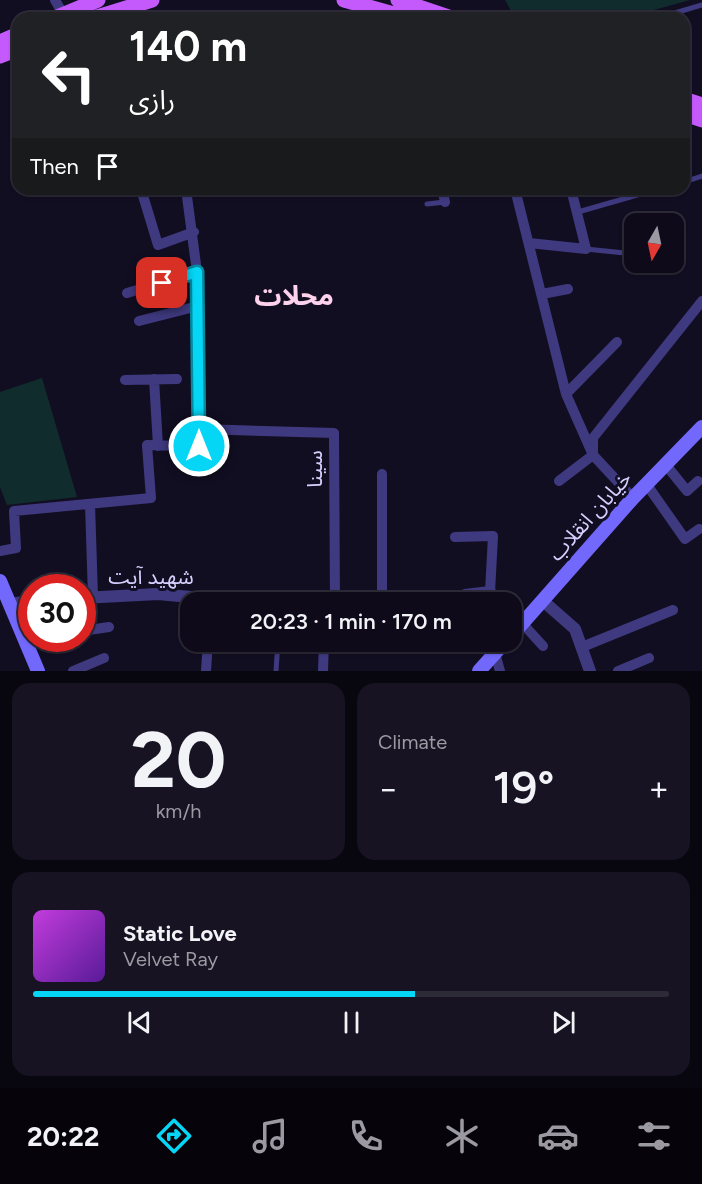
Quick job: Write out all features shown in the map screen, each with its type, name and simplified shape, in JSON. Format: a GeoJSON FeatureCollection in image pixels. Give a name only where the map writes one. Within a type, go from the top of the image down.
{"type":"FeatureCollection","features":[{"type":"Feature","properties":{"kind":"main road"},"geometry":{"type":"LineString","coordinates":[[69,12],[98,0]]}},
{"type":"Feature","properties":{"kind":"main road"},"geometry":{"type":"LineString","coordinates":[[113,12],[152,0]]}},
{"type":"Feature","properties":{"kind":"main road"},"geometry":{"type":"LineString","coordinates":[[344,0],[421,12]]}},
{"type":"Feature","properties":{"kind":"main road","name":"خیابان انقلاب"},"geometry":{"type":"LineString","coordinates":[[522,621],[633,498],[702,428]]}},
{"type":"Feature","properties":{"kind":"main road"},"geometry":{"type":"LineString","coordinates":[[1,585],[18,620]]}},
{"type":"Feature","properties":{"kind":"main road"},"geometry":{"type":"LineString","coordinates":[[32,652],[38,671]]}},
{"type":"Feature","properties":{"kind":"main road"},"geometry":{"type":"LineString","coordinates":[[479,671],[495,653]]}},
{"type":"Feature","properties":{"kind":"street"},"geometry":{"type":"LineString","coordinates":[[143,195],[158,244],[194,232]]}},
{"type":"Feature","properties":{"kind":"street"},"geometry":{"type":"LineString","coordinates":[[0,551],[16,548],[15,511],[151,498],[147,445],[199,446],[197,272],[194,232],[187,195]]}},
{"type":"Feature","properties":{"kind":"street"},"geometry":{"type":"LineString","coordinates":[[444,195],[445,201]]}},
{"type":"Feature","properties":{"kind":"street"},"geometry":{"type":"LineString","coordinates":[[517,195],[566,394],[593,455],[633,498]]}},
{"type":"Feature","properties":{"kind":"street"},"geometry":{"type":"LineString","coordinates":[[529,243],[586,249],[573,195]]}},
{"type":"Feature","properties":{"kind":"street"},"geometry":{"type":"LineString","coordinates":[[127,293],[197,272]]}},
{"type":"Feature","properties":{"kind":"street"},"geometry":{"type":"LineString","coordinates":[[542,294],[568,289]]}},
{"type":"Feature","properties":{"kind":"street"},"geometry":{"type":"LineString","coordinates":[[593,455],[593,438],[702,301]]}},
{"type":"Feature","properties":{"kind":"street"},"geometry":{"type":"LineString","coordinates":[[139,321],[198,306]]}},
{"type":"Feature","properties":{"kind":"street"},"geometry":{"type":"LineString","coordinates":[[566,394],[617,342]]}},
{"type":"Feature","properties":{"kind":"street"},"geometry":{"type":"LineString","coordinates":[[154,379],[158,446]]}},
{"type":"Feature","properties":{"kind":"street"},"geometry":{"type":"LineString","coordinates":[[125,380],[177,379]]}},
{"type":"Feature","properties":{"kind":"street","name":"سینا"},"geometry":{"type":"LineString","coordinates":[[199,429],[334,433],[335,592]]}},
{"type":"Feature","properties":{"kind":"street"},"geometry":{"type":"LineString","coordinates":[[560,481],[593,455]]}},
{"type":"Feature","properties":{"kind":"street"},"geometry":{"type":"LineString","coordinates":[[666,465],[687,491],[698,481]]}},
{"type":"Feature","properties":{"kind":"street"},"geometry":{"type":"LineString","coordinates":[[382,474],[382,592]]}},
{"type":"Feature","properties":{"kind":"street"},"geometry":{"type":"LineString","coordinates":[[647,485],[685,538],[699,529]]}},
{"type":"Feature","properties":{"kind":"street"},"geometry":{"type":"LineString","coordinates":[[89,574],[90,504]]}},
{"type":"Feature","properties":{"kind":"street"},"geometry":{"type":"LineString","coordinates":[[455,537],[493,536],[490,592]]}},
{"type":"Feature","properties":{"kind":"street","name":"شهید آیت"},"geometry":{"type":"LineString","coordinates":[[96,598],[158,594],[180,596]]}},
{"type":"Feature","properties":{"kind":"street"},"geometry":{"type":"LineString","coordinates":[[542,600],[575,629],[590,671]]}},
{"type":"Feature","properties":{"kind":"street"},"geometry":{"type":"LineString","coordinates":[[9,604],[18,603]]}},
{"type":"Feature","properties":{"kind":"street"},"geometry":{"type":"LineString","coordinates":[[582,647],[673,610]]}},
{"type":"Feature","properties":{"kind":"street"},"geometry":{"type":"LineString","coordinates":[[96,629],[108,627]]}},
{"type":"Feature","properties":{"kind":"street"},"geometry":{"type":"LineString","coordinates":[[522,632],[543,646]]}},
{"type":"Feature","properties":{"kind":"street"},"geometry":{"type":"LineString","coordinates":[[206,671],[207,652]]}},
{"type":"Feature","properties":{"kind":"street"},"geometry":{"type":"LineString","coordinates":[[323,671],[324,652]]}},
{"type":"Feature","properties":{"kind":"street"},"geometry":{"type":"LineString","coordinates":[[495,653],[500,671]]}},
{"type":"Feature","properties":{"kind":"street"},"geometry":{"type":"LineString","coordinates":[[73,671],[104,658]]}},
{"type":"Feature","properties":{"kind":"street"},"geometry":{"type":"LineString","coordinates":[[618,671],[649,658]]}},
{"type":"Feature","properties":{"kind":"lane"},"geometry":{"type":"LineString","coordinates":[[677,12],[702,5]]}},
{"type":"Feature","properties":{"kind":"lane"},"geometry":{"type":"LineString","coordinates":[[578,212],[637,195]]}},
{"type":"Feature","properties":{"kind":"lane"},"geometry":{"type":"LineString","coordinates":[[427,204],[445,201]]}},
{"type":"Feature","properties":{"kind":"lane"},"geometry":{"type":"LineString","coordinates":[[586,249],[624,253]]}},
{"type":"Feature","properties":{"kind":"lane"},"geometry":{"type":"LineString","coordinates":[[276,671],[277,652]]}},
{"type":"Feature","properties":{"kind":"green space"},"geometry":{"type":"Polygon","coordinates":[[[505,0],[690,0],[647,12],[512,12],[505,0]]]}},
{"type":"Feature","properties":{"kind":"green space"},"geometry":{"type":"Polygon","coordinates":[[[42,378],[77,497],[7,505],[0,487],[0,392],[42,378]]]}},
{"type":"Feature","properties":{"kind":"district","name":"محلات"},"geometry":{"type":"Point","coordinates":[294,296]}},
{"type":"Feature","properties":{"kind":"route"},"geometry":{"type":"LineString","coordinates":[[162,283],[197,272],[199,446]]}}]}
